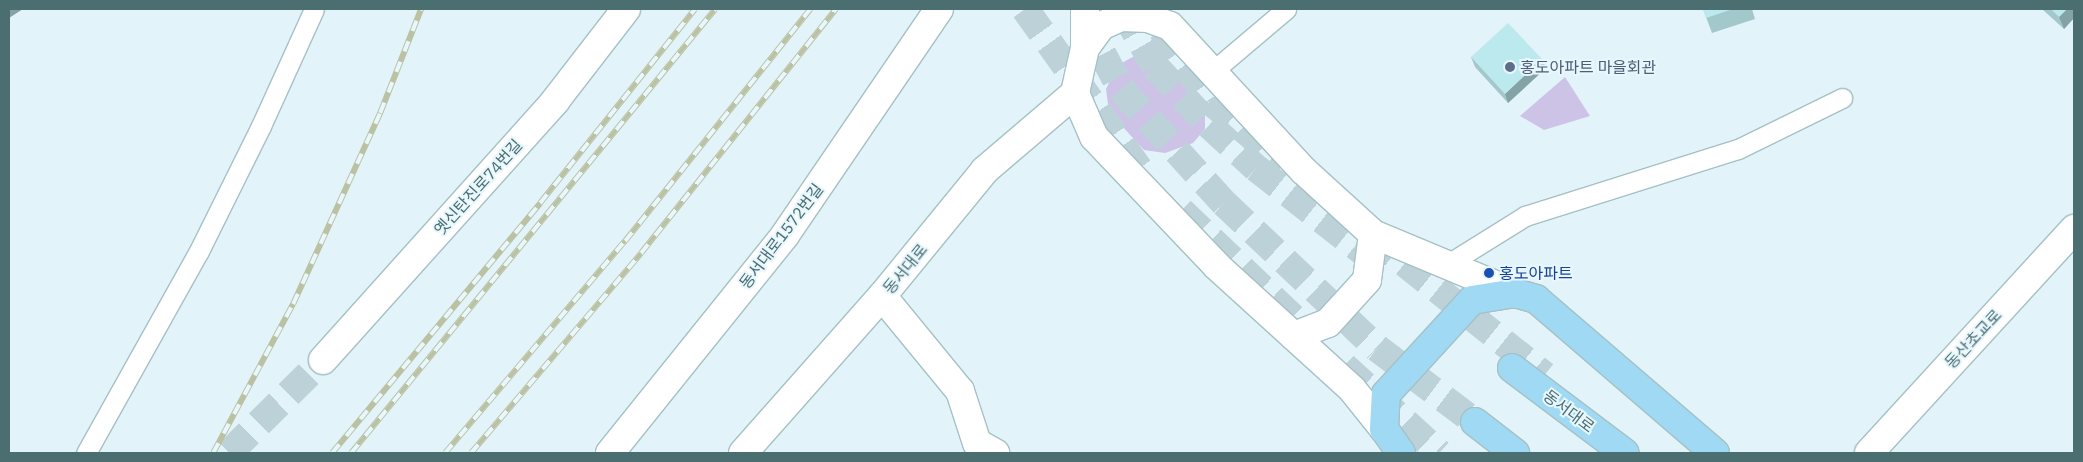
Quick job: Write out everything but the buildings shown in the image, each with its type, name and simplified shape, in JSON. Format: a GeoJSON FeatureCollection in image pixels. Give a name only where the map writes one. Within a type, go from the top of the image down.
{"type":"FeatureCollection","features":[{"type":"Feature","properties":{"kind":"main road"},"geometry":{"type":"LineString","coordinates":[[1401,453],[1384,429],[1386,394],[1472,300],[1515,293],[1536,299],[1715,453]]}},
{"type":"Feature","properties":{"kind":"main road","name":"동서대로"},"geometry":{"type":"LineString","coordinates":[[1512,368],[1625,453]]}},
{"type":"Feature","properties":{"kind":"main road"},"geometry":{"type":"LineString","coordinates":[[1544,375],[1639,453]]}},
{"type":"Feature","properties":{"kind":"main road"},"geometry":{"type":"LineString","coordinates":[[1475,422],[1515,453]]}},
{"type":"Feature","properties":{"kind":"street","name":"옛신탄진로74번길"},"geometry":{"type":"LineString","coordinates":[[323,360],[555,101],[626,9]]}},
{"type":"Feature","properties":{"kind":"street","name":"동서대로1572번길"},"geometry":{"type":"LineString","coordinates":[[610,453],[784,235],[939,9]]}},
{"type":"Feature","properties":{"kind":"street"},"geometry":{"type":"LineString","coordinates":[[1085,9],[1085,48],[1075,93],[1094,137],[1217,266],[1352,389],[1384,429]]}},
{"type":"Feature","properties":{"kind":"street"},"geometry":{"type":"LineString","coordinates":[[1085,48],[1113,13],[1148,18],[1170,26],[1213,70],[1304,171],[1373,234],[1515,293]]}},
{"type":"Feature","properties":{"kind":"street","name":"동서대로"},"geometry":{"type":"LineString","coordinates":[[743,453],[882,296],[986,170],[1075,93]]}},
{"type":"Feature","properties":{"kind":"street","name":"동산초교로"},"geometry":{"type":"LineString","coordinates":[[1869,452],[2074,229]]}},
{"type":"Feature","properties":{"kind":"street"},"geometry":{"type":"LineString","coordinates":[[1294,336],[1328,323],[1367,280],[1373,234]]}},
{"type":"Feature","properties":{"kind":"street"},"geometry":{"type":"LineString","coordinates":[[882,296],[960,391],[977,443],[995,453]]}},
{"type":"Feature","properties":{"kind":"lane"},"geometry":{"type":"LineString","coordinates":[[86,453],[199,251],[261,126],[314,9]]}},
{"type":"Feature","properties":{"kind":"lane"},"geometry":{"type":"LineString","coordinates":[[1213,70],[1286,9]]}},
{"type":"Feature","properties":{"kind":"lane"},"geometry":{"type":"LineString","coordinates":[[1448,264],[1525,216],[1738,149],[1842,98]]}},
{"type":"Feature","properties":{"kind":"shaded area"},"geometry":{"type":"Polygon","coordinates":[[[1142,52],[1155,54],[1166,61],[1200,100],[1205,112],[1205,129],[1193,143],[1165,153],[1144,150],[1109,112],[1106,89],[1118,65],[1142,52]]]}},
{"type":"Feature","properties":{"kind":"shaded area"},"geometry":{"type":"Polygon","coordinates":[[[1565,77],[1590,116],[1544,130],[1520,116],[1565,77]]]}},
{"type":"Feature","properties":{"kind":"tunnel"},"geometry":{"type":"LineString","coordinates":[[1025,9],[1144,176]]}},
{"type":"Feature","properties":{"kind":"tunnel"},"geometry":{"type":"LineString","coordinates":[[1122,9],[1155,66],[1209,125],[1256,168],[1385,269]]}},
{"type":"Feature","properties":{"kind":"tunnel"},"geometry":{"type":"LineString","coordinates":[[1083,17],[1121,89],[1224,203],[1377,348],[1475,422]]}},
{"type":"Feature","properties":{"kind":"tunnel"},"geometry":{"type":"LineString","coordinates":[[1162,30],[1210,101],[1284,163]]}},
{"type":"Feature","properties":{"kind":"tunnel"},"geometry":{"type":"LineString","coordinates":[[1181,211],[1304,328]]}},
{"type":"Feature","properties":{"kind":"tunnel"},"geometry":{"type":"LineString","coordinates":[[1372,237],[1544,375]]}},
{"type":"Feature","properties":{"kind":"tunnel"},"geometry":{"type":"LineString","coordinates":[[229,453],[323,360]]}},
{"type":"Feature","properties":{"kind":"tunnel"},"geometry":{"type":"LineString","coordinates":[[1344,366],[1439,453]]}},
{"type":"Feature","properties":{"kind":"railway"},"geometry":{"type":"LineString","coordinates":[[213,453],[293,304],[380,113],[421,9]]}},
{"type":"Feature","properties":{"kind":"railway"},"geometry":{"type":"LineString","coordinates":[[332,453],[540,203],[695,9]]}},
{"type":"Feature","properties":{"kind":"railway"},"geometry":{"type":"LineString","coordinates":[[351,453],[715,9]]}},
{"type":"Feature","properties":{"kind":"railway"},"geometry":{"type":"LineString","coordinates":[[445,453],[625,241],[810,9]]}},
{"type":"Feature","properties":{"kind":"railway"},"geometry":{"type":"LineString","coordinates":[[471,453],[641,253],[836,9]]}},
{"type":"Feature","properties":{"kind":"place","name":"홍도아파트 마을회관"},"geometry":{"type":"Point","coordinates":[1510,67]}},
{"type":"Feature","properties":{"kind":"place","name":"홍도아파트"},"geometry":{"type":"Point","coordinates":[1489,273]}}]}
